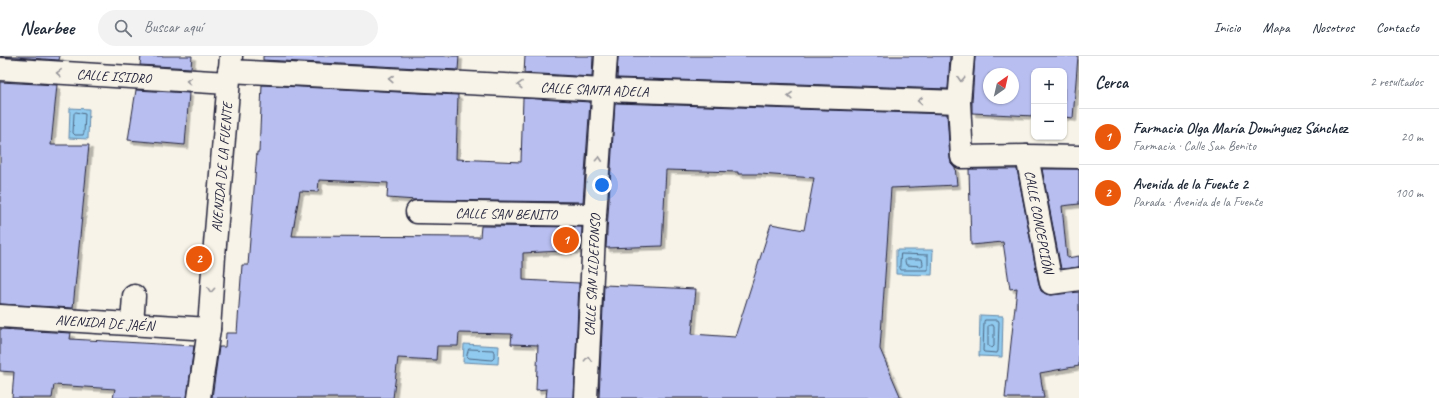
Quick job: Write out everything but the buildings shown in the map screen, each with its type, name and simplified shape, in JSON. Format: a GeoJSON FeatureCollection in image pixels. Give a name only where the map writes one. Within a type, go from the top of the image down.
{"type":"FeatureCollection","features":[{"type":"Feature","properties":{"kind":"street","name":"CALLE SAN ILDEFONSO"},"geometry":{"type":"LineString","coordinates":[[586,398],[595,215],[606,56]]}},
{"type":"Feature","properties":{"kind":"street","name":"CALLE CONCEPCIÓN"},"geometry":{"type":"LineString","coordinates":[[962,56],[959,102],[962,157],[1079,157]]}},
{"type":"Feature","properties":{"kind":"street","name":"CALLE ISIDRO"},"geometry":{"type":"LineString","coordinates":[[0,69],[229,70]]}},
{"type":"Feature","properties":{"kind":"street","name":"CALLE SANTA ADELA"},"geometry":{"type":"LineString","coordinates":[[229,70],[604,90],[959,102]]}},
{"type":"Feature","properties":{"kind":"street","name":"AVENIDA DE LA FUENTE"},"geometry":{"type":"LineString","coordinates":[[199,398],[209,329],[229,70]]}},
{"type":"Feature","properties":{"kind":"street","name":"CALLE CONCEPCIÓN"},"geometry":{"type":"LineString","coordinates":[[1027,156],[1051,283],[1079,279]]}},
{"type":"Feature","properties":{"kind":"street","name":"CALLE SAN BENITO"},"geometry":{"type":"LineString","coordinates":[[416,212],[595,215]]}},
{"type":"Feature","properties":{"kind":"street"},"geometry":{"type":"LineString","coordinates":[[132,324],[134,296]]}},
{"type":"Feature","properties":{"kind":"street","name":"AVENIDA DE JAÉN"},"geometry":{"type":"LineString","coordinates":[[0,316],[209,329]]}},
{"type":"Feature","properties":{"kind":"water"},"geometry":{"type":"Polygon","coordinates":[[[70,108],[89,109],[88,139],[69,138],[70,108]]]}},
{"type":"Feature","properties":{"kind":"water"},"geometry":{"type":"Polygon","coordinates":[[[896,250],[933,250],[932,275],[896,274],[896,250]]]}},
{"type":"Feature","properties":{"kind":"water"},"geometry":{"type":"Polygon","coordinates":[[[980,315],[1003,316],[1002,357],[979,356],[980,315]]]}},
{"type":"Feature","properties":{"kind":"water"},"geometry":{"type":"Polygon","coordinates":[[[464,344],[499,346],[498,364],[463,362],[464,344]]]}},
{"type":"Feature","properties":{"kind":"place","name":"Farmacia Olga María Domínguez Sánchez"},"geometry":{"type":"Point","coordinates":[566,240]}},
{"type":"Feature","properties":{"kind":"place","name":"Avenida de la Fuente 2"},"geometry":{"type":"Point","coordinates":[199,259]}}]}
